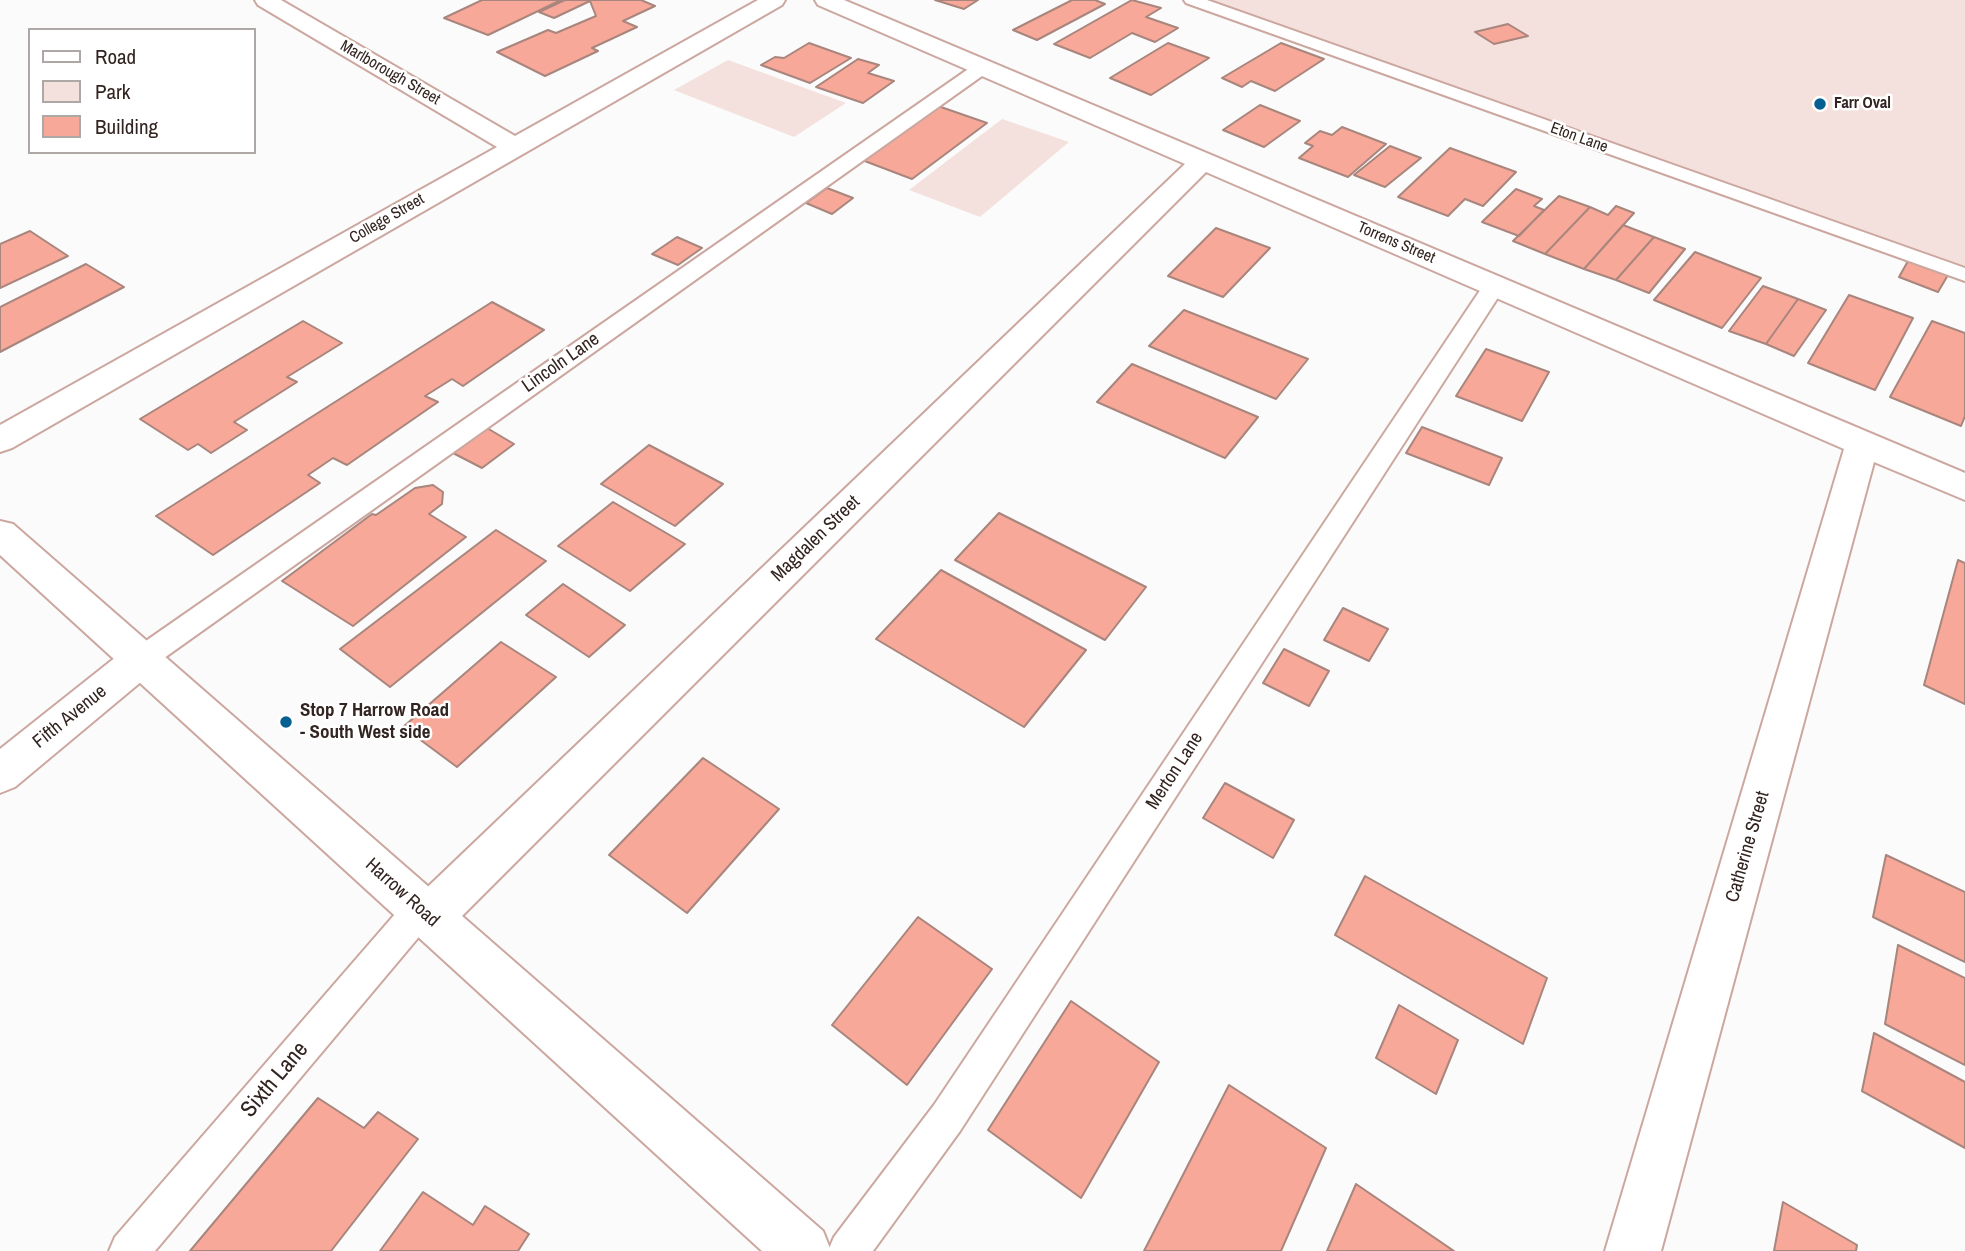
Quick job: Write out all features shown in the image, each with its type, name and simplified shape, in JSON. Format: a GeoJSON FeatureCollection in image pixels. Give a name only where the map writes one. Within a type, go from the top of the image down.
{"type":"FeatureCollection","features":[{"type":"Feature","properties":{"kind":"street","name":"Marlborough Street"},"geometry":{"type":"LineString","coordinates":[[266,0],[514,146]]}},
{"type":"Feature","properties":{"kind":"street","name":"College Street"},"geometry":{"type":"LineString","coordinates":[[0,440],[774,0]]}},
{"type":"Feature","properties":{"kind":"street","name":"Torrens Street"},"geometry":{"type":"LineString","coordinates":[[826,0],[1965,487]]}},
{"type":"Feature","properties":{"kind":"street","name":"Magdalen Street"},"geometry":{"type":"LineString","coordinates":[[425,913],[1203,161]]}},
{"type":"Feature","properties":{"kind":"street","name":"Catherine Street"},"geometry":{"type":"LineString","coordinates":[[1633,1251],[1862,443]]}},
{"type":"Feature","properties":{"kind":"street","name":"Harrow Road"},"geometry":{"type":"LineString","coordinates":[[0,534],[803,1251]]}},
{"type":"Feature","properties":{"kind":"street","name":"Fifth Avenue"},"geometry":{"type":"LineString","coordinates":[[0,774],[140,660]]}},
{"type":"Feature","properties":{"kind":"lane","name":"Eton Lane"},"geometry":{"type":"LineString","coordinates":[[1192,0],[1965,275]]}},
{"type":"Feature","properties":{"kind":"lane","name":"Lincoln Lane"},"geometry":{"type":"LineString","coordinates":[[140,660],[983,67]]}},
{"type":"Feature","properties":{"kind":"lane","name":"Merton Lane"},"geometry":{"type":"LineString","coordinates":[[848,1251],[947,1118],[1495,285]]}},
{"type":"Feature","properties":{"kind":"lane","name":"Sixth Lane"},"geometry":{"type":"LineString","coordinates":[[129,1251],[425,913]]}},
{"type":"Feature","properties":{"kind":"green space"},"geometry":{"type":"Polygon","coordinates":[[[1193,0],[1965,0],[1965,275],[1193,0]]]}},
{"type":"Feature","properties":{"kind":"green space"},"geometry":{"type":"Polygon","coordinates":[[[728,60],[846,103],[794,137],[674,90],[728,60]]]}},
{"type":"Feature","properties":{"kind":"green space"},"geometry":{"type":"Polygon","coordinates":[[[1002,119],[1069,142],[980,217],[909,190],[1002,119]]]}},
{"type":"Feature","properties":{"kind":"building"},"geometry":{"type":"Polygon","coordinates":[[[482,0],[561,0],[488,35],[444,18],[482,0]]]}},
{"type":"Feature","properties":{"kind":"building"},"geometry":{"type":"Polygon","coordinates":[[[565,0],[641,0],[655,6],[623,21],[637,27],[592,48],[598,51],[545,76],[497,52],[548,30],[556,33],[596,16],[590,1],[554,18],[539,12],[565,0]]]}},
{"type":"Feature","properties":{"kind":"building"},"geometry":{"type":"Polygon","coordinates":[[[935,0],[978,0],[964,9],[935,0]]]}},
{"type":"Feature","properties":{"kind":"building"},"geometry":{"type":"Polygon","coordinates":[[[1072,0],[1095,0],[1105,4],[1037,40],[1013,30],[1072,0]]]}},
{"type":"Feature","properties":{"kind":"building"},"geometry":{"type":"Polygon","coordinates":[[[1132,0],[1161,8],[1146,17],[1178,28],[1155,42],[1132,33],[1090,58],[1054,44],[1132,0]]]}},
{"type":"Feature","properties":{"kind":"building"},"geometry":{"type":"Polygon","coordinates":[[[1508,24],[1528,36],[1494,44],[1475,32],[1508,24]]]}},
{"type":"Feature","properties":{"kind":"building"},"geometry":{"type":"Polygon","coordinates":[[[809,43],[851,58],[810,83],[761,65],[775,57],[784,58],[809,43]]]}},
{"type":"Feature","properties":{"kind":"building"},"geometry":{"type":"Polygon","coordinates":[[[1168,43],[1209,58],[1151,95],[1110,78],[1168,43]]]}},
{"type":"Feature","properties":{"kind":"building"},"geometry":{"type":"Polygon","coordinates":[[[1281,43],[1324,59],[1275,91],[1251,81],[1242,87],[1222,78],[1281,43]]]}},
{"type":"Feature","properties":{"kind":"building"},"geometry":{"type":"Polygon","coordinates":[[[858,59],[879,65],[868,73],[894,81],[863,103],[816,87],[858,59]]]}},
{"type":"Feature","properties":{"kind":"building"},"geometry":{"type":"Polygon","coordinates":[[[1260,105],[1300,121],[1264,147],[1223,130],[1260,105]]]}},
{"type":"Feature","properties":{"kind":"building"},"geometry":{"type":"Polygon","coordinates":[[[938,106],[987,123],[912,179],[862,160],[938,106]]]}},
{"type":"Feature","properties":{"kind":"building"},"geometry":{"type":"Polygon","coordinates":[[[1342,127],[1386,144],[1348,177],[1299,158],[1313,146],[1305,143],[1320,131],[1332,135],[1342,127]]]}},
{"type":"Feature","properties":{"kind":"building"},"geometry":{"type":"Polygon","coordinates":[[[1390,146],[1421,158],[1385,187],[1354,175],[1390,146]]]}},
{"type":"Feature","properties":{"kind":"building"},"geometry":{"type":"Polygon","coordinates":[[[1450,148],[1516,172],[1483,206],[1465,199],[1448,216],[1398,197],[1450,148]]]}},
{"type":"Feature","properties":{"kind":"building"},"geometry":{"type":"Polygon","coordinates":[[[827,188],[853,198],[832,214],[806,203],[827,188]]]}},
{"type":"Feature","properties":{"kind":"building"},"geometry":{"type":"Polygon","coordinates":[[[1516,189],[1542,199],[1534,206],[1544,210],[1519,236],[1482,222],[1516,189]]]}},
{"type":"Feature","properties":{"kind":"building"},"geometry":{"type":"Polygon","coordinates":[[[1559,196],[1590,207],[1545,254],[1513,241],[1559,196]]]}},
{"type":"Feature","properties":{"kind":"building"},"geometry":{"type":"Polygon","coordinates":[[[1616,206],[1634,213],[1584,269],[1545,254],[1590,207],[1608,215],[1616,206]]]}},
{"type":"Feature","properties":{"kind":"building"},"geometry":{"type":"Polygon","coordinates":[[[1623,225],[1654,237],[1616,280],[1584,269],[1623,225]]]}},
{"type":"Feature","properties":{"kind":"building"},"geometry":{"type":"Polygon","coordinates":[[[1216,228],[1270,248],[1223,297],[1168,276],[1216,228]]]}},
{"type":"Feature","properties":{"kind":"building"},"geometry":{"type":"Polygon","coordinates":[[[30,231],[68,256],[0,288],[0,244],[30,231]]]}},
{"type":"Feature","properties":{"kind":"building"},"geometry":{"type":"Polygon","coordinates":[[[677,237],[702,248],[678,265],[652,254],[677,237]]]}},
{"type":"Feature","properties":{"kind":"building"},"geometry":{"type":"Polygon","coordinates":[[[1654,237],[1685,249],[1649,293],[1616,280],[1654,237]]]}},
{"type":"Feature","properties":{"kind":"building"},"geometry":{"type":"Polygon","coordinates":[[[1695,252],[1761,278],[1722,328],[1654,300],[1695,252]]]}},
{"type":"Feature","properties":{"kind":"building"},"geometry":{"type":"Polygon","coordinates":[[[1908,261],[1948,275],[1938,292],[1899,277],[1908,261]]]}},
{"type":"Feature","properties":{"kind":"building"},"geometry":{"type":"Polygon","coordinates":[[[86,264],[124,287],[0,352],[0,307],[86,264]]]}},
{"type":"Feature","properties":{"kind":"building"},"geometry":{"type":"Polygon","coordinates":[[[1763,286],[1798,299],[1766,344],[1729,331],[1763,286]]]}},
{"type":"Feature","properties":{"kind":"building"},"geometry":{"type":"Polygon","coordinates":[[[1849,295],[1913,318],[1875,390],[1808,363],[1849,295]]]}},
{"type":"Feature","properties":{"kind":"building"},"geometry":{"type":"Polygon","coordinates":[[[1798,299],[1826,310],[1794,356],[1766,344],[1798,299]]]}},
{"type":"Feature","properties":{"kind":"building"},"geometry":{"type":"Polygon","coordinates":[[[492,302],[544,330],[463,386],[452,379],[425,396],[438,402],[347,465],[333,458],[308,475],[320,483],[213,555],[156,516],[492,302]]]}},
{"type":"Feature","properties":{"kind":"building"},"geometry":{"type":"Polygon","coordinates":[[[1184,310],[1308,359],[1276,399],[1149,346],[1184,310]]]}},
{"type":"Feature","properties":{"kind":"building"},"geometry":{"type":"Polygon","coordinates":[[[303,321],[342,343],[287,377],[297,382],[234,422],[247,430],[211,453],[198,444],[188,450],[140,419],[303,321]]]}},
{"type":"Feature","properties":{"kind":"building"},"geometry":{"type":"Polygon","coordinates":[[[1932,321],[1965,333],[1965,416],[1961,426],[1890,397],[1932,321]]]}},
{"type":"Feature","properties":{"kind":"building"},"geometry":{"type":"Polygon","coordinates":[[[1486,349],[1549,372],[1522,421],[1456,396],[1486,349]]]}},
{"type":"Feature","properties":{"kind":"building"},"geometry":{"type":"Polygon","coordinates":[[[1132,364],[1258,417],[1225,458],[1097,402],[1132,364]]]}},
{"type":"Feature","properties":{"kind":"building"},"geometry":{"type":"Polygon","coordinates":[[[1422,427],[1502,458],[1489,485],[1406,453],[1422,427]]]}},
{"type":"Feature","properties":{"kind":"building"},"geometry":{"type":"Polygon","coordinates":[[[487,428],[514,444],[482,468],[453,453],[487,428]]]}},
{"type":"Feature","properties":{"kind":"building"},"geometry":{"type":"Polygon","coordinates":[[[649,445],[723,484],[675,526],[601,484],[649,445]]]}},
{"type":"Feature","properties":{"kind":"building"},"geometry":{"type":"Polygon","coordinates":[[[433,485],[443,492],[442,504],[429,514],[466,537],[353,626],[282,581],[372,514],[376,515],[415,488],[433,485]]]}},
{"type":"Feature","properties":{"kind":"building"},"geometry":{"type":"Polygon","coordinates":[[[613,502],[685,544],[630,591],[558,546],[613,502]]]}},
{"type":"Feature","properties":{"kind":"building"},"geometry":{"type":"Polygon","coordinates":[[[999,513],[1146,587],[1105,640],[955,560],[999,513]]]}},
{"type":"Feature","properties":{"kind":"building"},"geometry":{"type":"Polygon","coordinates":[[[496,530],[546,561],[390,687],[340,649],[496,530]]]}},
{"type":"Feature","properties":{"kind":"building"},"geometry":{"type":"Polygon","coordinates":[[[1958,560],[1965,563],[1965,704],[1924,685],[1958,560]]]}},
{"type":"Feature","properties":{"kind":"building"},"geometry":{"type":"Polygon","coordinates":[[[941,570],[1086,650],[1024,727],[876,639],[941,570]]]}},
{"type":"Feature","properties":{"kind":"building"},"geometry":{"type":"Polygon","coordinates":[[[563,584],[625,625],[589,657],[526,615],[563,584]]]}},
{"type":"Feature","properties":{"kind":"building"},"geometry":{"type":"Polygon","coordinates":[[[1343,608],[1388,629],[1369,661],[1324,640],[1343,608]]]}},
{"type":"Feature","properties":{"kind":"building"},"geometry":{"type":"Polygon","coordinates":[[[501,642],[556,677],[457,767],[403,727],[501,642]]]}},
{"type":"Feature","properties":{"kind":"building"},"geometry":{"type":"Polygon","coordinates":[[[1284,649],[1329,671],[1309,706],[1263,683],[1284,649]]]}},
{"type":"Feature","properties":{"kind":"building"},"geometry":{"type":"Polygon","coordinates":[[[703,758],[779,809],[687,913],[609,855],[703,758]]]}},
{"type":"Feature","properties":{"kind":"building"},"geometry":{"type":"Polygon","coordinates":[[[1225,783],[1294,820],[1273,858],[1203,818],[1225,783]]]}},
{"type":"Feature","properties":{"kind":"building"},"geometry":{"type":"Polygon","coordinates":[[[1886,855],[1965,892],[1965,962],[1873,917],[1886,855]]]}},
{"type":"Feature","properties":{"kind":"building"},"geometry":{"type":"Polygon","coordinates":[[[1365,876],[1547,978],[1523,1044],[1335,935],[1365,876]]]}},
{"type":"Feature","properties":{"kind":"building"},"geometry":{"type":"Polygon","coordinates":[[[918,917],[992,969],[907,1085],[832,1025],[918,917]]]}},
{"type":"Feature","properties":{"kind":"building"},"geometry":{"type":"Polygon","coordinates":[[[1898,945],[1965,978],[1965,1065],[1885,1024],[1898,945]]]}},
{"type":"Feature","properties":{"kind":"building"},"geometry":{"type":"Polygon","coordinates":[[[1071,1001],[1159,1062],[1081,1198],[988,1130],[1071,1001]]]}},
{"type":"Feature","properties":{"kind":"building"},"geometry":{"type":"Polygon","coordinates":[[[1399,1005],[1458,1040],[1436,1094],[1376,1058],[1399,1005]]]}},
{"type":"Feature","properties":{"kind":"building"},"geometry":{"type":"Polygon","coordinates":[[[1874,1033],[1965,1082],[1965,1148],[1862,1091],[1874,1033]]]}},
{"type":"Feature","properties":{"kind":"building"},"geometry":{"type":"Polygon","coordinates":[[[1229,1085],[1326,1148],[1281,1251],[1144,1251],[1229,1085]]]}},
{"type":"Feature","properties":{"kind":"building"},"geometry":{"type":"Polygon","coordinates":[[[318,1098],[364,1128],[378,1112],[418,1139],[331,1251],[190,1251],[318,1098]]]}},
{"type":"Feature","properties":{"kind":"building"},"geometry":{"type":"Polygon","coordinates":[[[1356,1184],[1454,1251],[1327,1251],[1356,1184]]]}},
{"type":"Feature","properties":{"kind":"building"},"geometry":{"type":"Polygon","coordinates":[[[423,1192],[473,1225],[485,1206],[529,1234],[518,1251],[380,1251],[423,1192]]]}},
{"type":"Feature","properties":{"kind":"building"},"geometry":{"type":"Polygon","coordinates":[[[1783,1202],[1857,1245],[1856,1251],[1774,1251],[1783,1202]]]}},
{"type":"Feature","properties":{"kind":"place","name":"Farr Oval"},"geometry":{"type":"Point","coordinates":[1820,104]}},
{"type":"Feature","properties":{"kind":"place","name":"Stop 7 Harrow Road - South West side"},"geometry":{"type":"Point","coordinates":[286,722]}}]}
